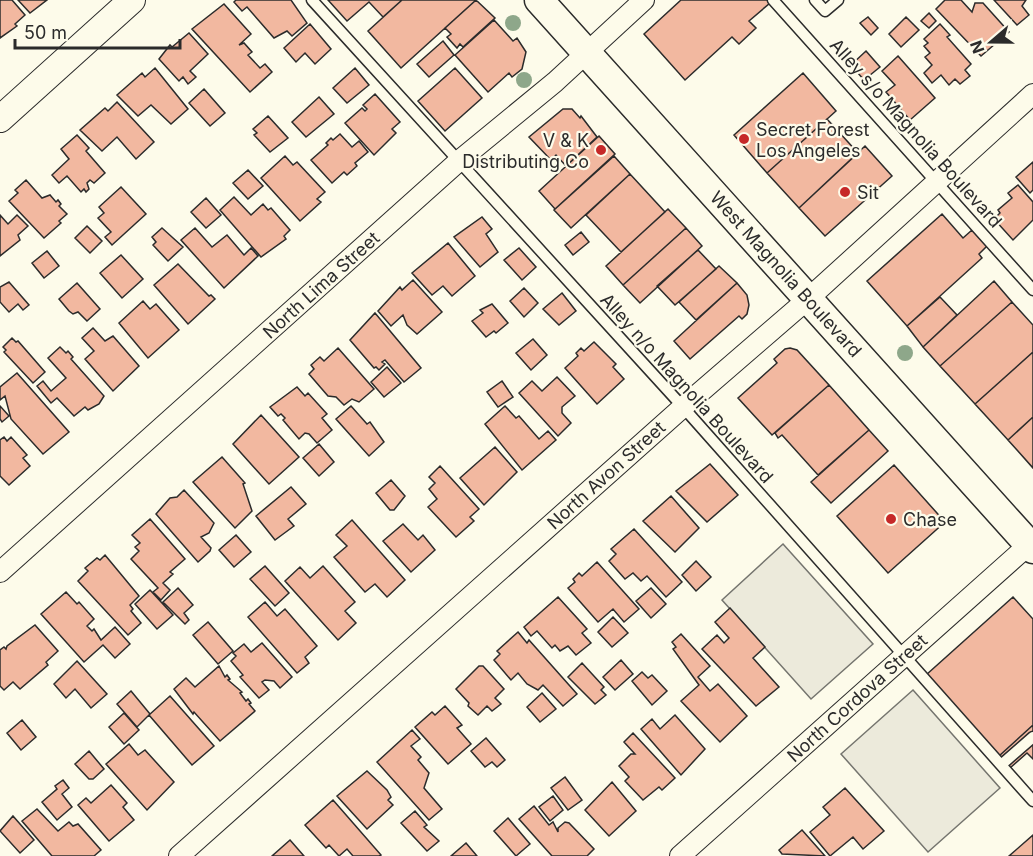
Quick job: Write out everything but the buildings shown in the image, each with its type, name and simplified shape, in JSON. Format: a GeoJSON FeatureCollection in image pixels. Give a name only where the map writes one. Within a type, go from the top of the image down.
{"type":"FeatureCollection","features":[{"type":"Feature","properties":{"kind":"main road","name":"West Magnolia Boulevard"},"geometry":{"type":"LineString","coordinates":[[538,0],[1032,545]]}},
{"type":"Feature","properties":{"kind":"street"},"geometry":{"type":"LineString","coordinates":[[0,119],[132,0]]}},
{"type":"Feature","properties":{"kind":"street","name":"North Lima Street"},"geometry":{"type":"LineString","coordinates":[[0,572],[460,160],[586,53],[644,0]]}},
{"type":"Feature","properties":{"kind":"street","name":"North Avon Street"},"geometry":{"type":"LineString","coordinates":[[179,856],[683,407],[808,299],[1033,94]]}},
{"type":"Feature","properties":{"kind":"street","name":"North Cordova Street"},"geometry":{"type":"LineString","coordinates":[[680,856],[1032,545]]}},
{"type":"Feature","properties":{"kind":"lane","name":"Alley n/o Magnolia Boulevard"},"geometry":{"type":"LineString","coordinates":[[312,0],[683,407],[1033,801]]}},
{"type":"Feature","properties":{"kind":"lane","name":"Alley s/o Magnolia Boulevard"},"geometry":{"type":"LineString","coordinates":[[773,0],[937,180],[1033,290]]}},
{"type":"Feature","properties":{"kind":"lane"},"geometry":{"type":"LineString","coordinates":[[815,0],[825,11],[838,0]]}},
{"type":"Feature","properties":{"kind":"lane"},"geometry":{"type":"LineString","coordinates":[[1001,765],[1033,737]]}},
{"type":"Feature","properties":{"kind":"shaded area"},"geometry":{"type":"Polygon","coordinates":[[[783,544],[873,644],[811,699],[722,600],[783,544]]]}},
{"type":"Feature","properties":{"kind":"shaded area"},"geometry":{"type":"Polygon","coordinates":[[[913,690],[1000,788],[928,852],[841,754],[913,690]]]}},
{"type":"Feature","properties":{"kind":"place","name":"Secret Forest Los Angeles"},"geometry":{"type":"Point","coordinates":[744,139]}},
{"type":"Feature","properties":{"kind":"place","name":"V & K Distributing Co"},"geometry":{"type":"Point","coordinates":[601,150]}},
{"type":"Feature","properties":{"kind":"place","name":"Sit"},"geometry":{"type":"Point","coordinates":[845,192]}},
{"type":"Feature","properties":{"kind":"place","name":"Chase"},"geometry":{"type":"Point","coordinates":[891,519]}}]}
